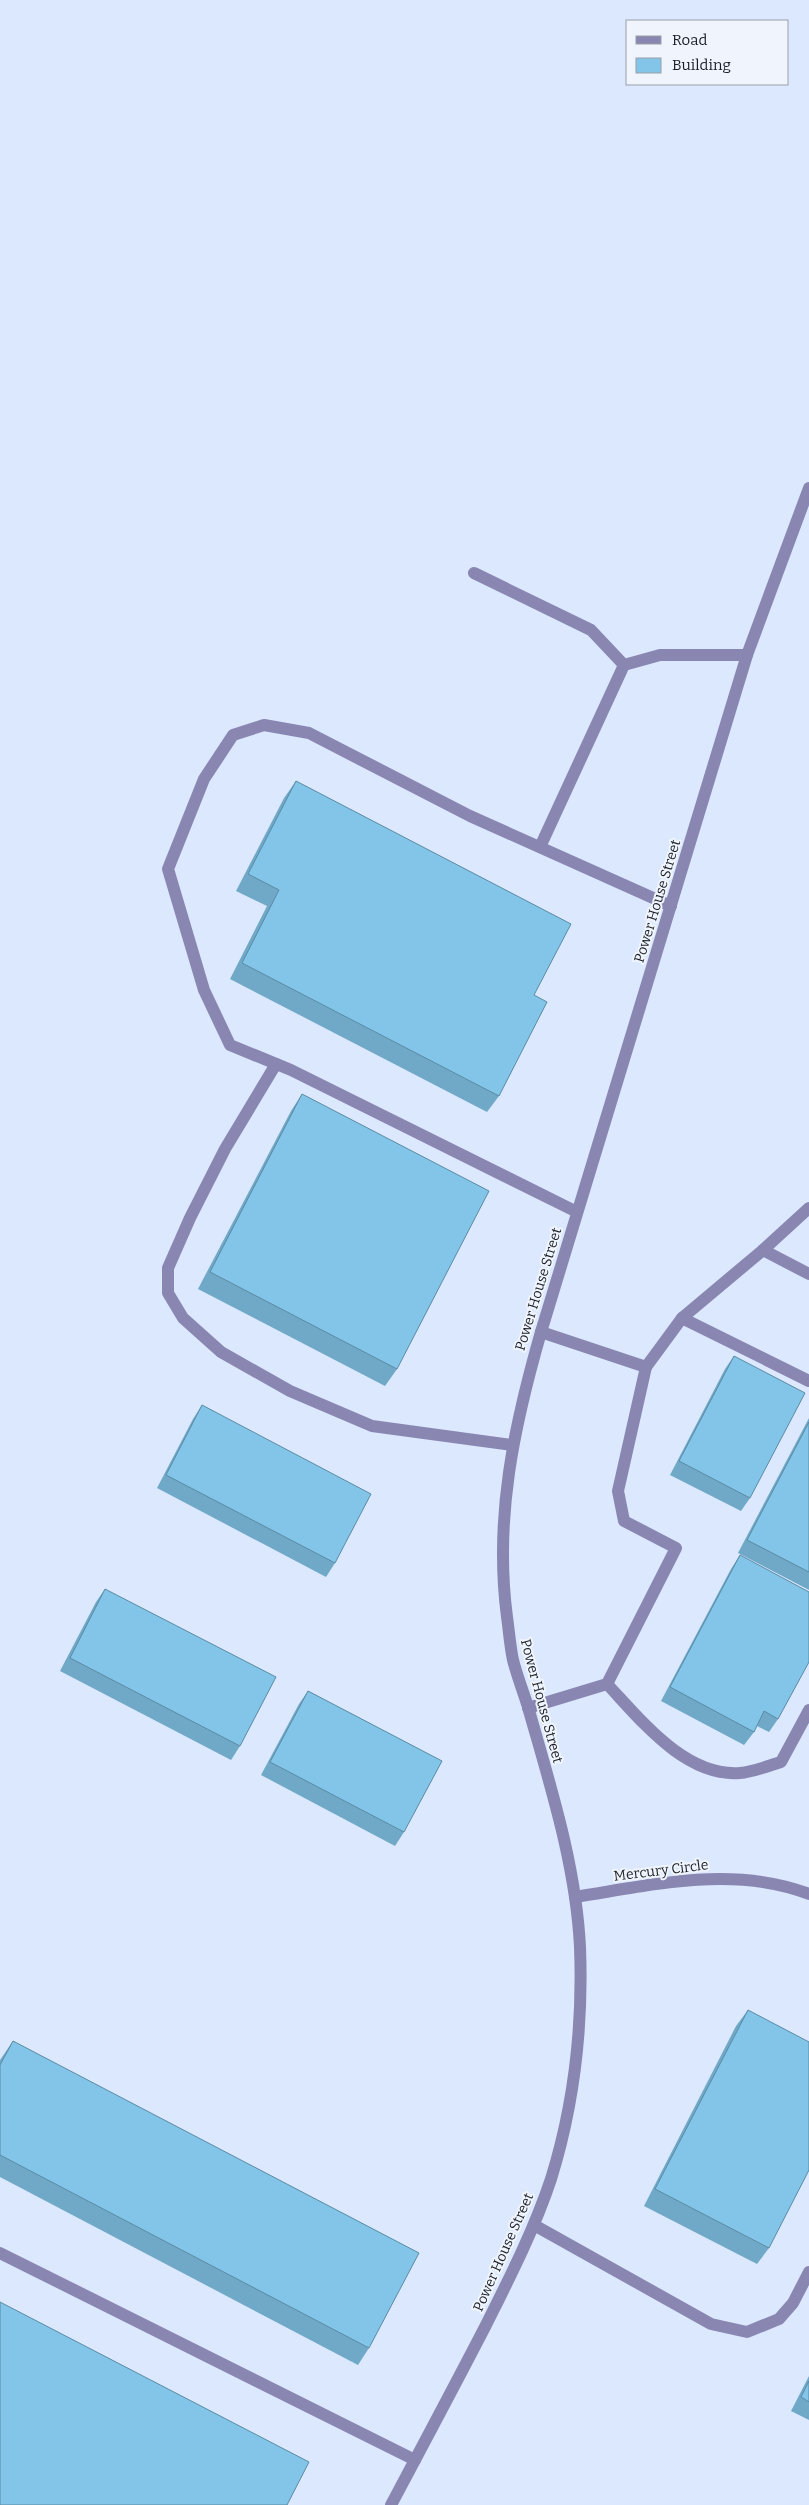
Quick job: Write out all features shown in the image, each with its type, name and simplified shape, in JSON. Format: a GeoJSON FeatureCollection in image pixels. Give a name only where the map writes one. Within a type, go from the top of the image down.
{"type":"FeatureCollection","features":[{"type":"Feature","properties":{"kind":"street","name":"Power House Street"},"geometry":{"type":"LineString","coordinates":[[391,2505],[511,2276],[534,2225],[551,2178],[563,2133],[578,2040],[580,1947],[575,1897],[566,1847],[513,1658],[502,1556],[504,1508],[512,1445],[521,1402],[541,1332],[748,655],[809,488]]}},
{"type":"Feature","properties":{"kind":"street"},"geometry":{"type":"LineString","coordinates":[[474,574],[591,630],[624,666]]}},
{"type":"Feature","properties":{"kind":"street"},"geometry":{"type":"LineString","coordinates":[[540,847],[624,666],[660,655],[748,655]]}},
{"type":"Feature","properties":{"kind":"street"},"geometry":{"type":"LineString","coordinates":[[577,1212],[276,1064],[230,1045],[204,990],[168,869],[204,780],[233,735],[264,725],[309,733],[470,816],[671,906]]}},
{"type":"Feature","properties":{"kind":"street"},"geometry":{"type":"LineString","coordinates":[[276,1064],[225,1149],[190,1218],[168,1268],[168,1293],[183,1318],[221,1352],[281,1386],[372,1426],[512,1445]]}},
{"type":"Feature","properties":{"kind":"street"},"geometry":{"type":"LineString","coordinates":[[528,1708],[606,1684],[676,1548],[624,1521],[618,1491],[646,1367],[682,1318],[763,1250],[809,1208]]}},
{"type":"Feature","properties":{"kind":"street"},"geometry":{"type":"LineString","coordinates":[[763,1250],[809,1274]]}},
{"type":"Feature","properties":{"kind":"street"},"geometry":{"type":"LineString","coordinates":[[682,1318],[809,1382]]}},
{"type":"Feature","properties":{"kind":"street"},"geometry":{"type":"LineString","coordinates":[[541,1332],[646,1367]]}},
{"type":"Feature","properties":{"kind":"street"},"geometry":{"type":"LineString","coordinates":[[606,1684],[660,1740],[704,1769],[740,1773],[781,1762],[809,1710]]}},
{"type":"Feature","properties":{"kind":"street","name":"Mercury Circle"},"geometry":{"type":"LineString","coordinates":[[575,1897],[693,1879],[726,1878],[757,1880],[786,1885],[809,1894]]}},
{"type":"Feature","properties":{"kind":"street"},"geometry":{"type":"LineString","coordinates":[[534,2225],[711,2324],[747,2332],[778,2319],[793,2303],[809,2272]]}},
{"type":"Feature","properties":{"kind":"street"},"geometry":{"type":"LineString","coordinates":[[0,2253],[415,2460]]}},
{"type":"Feature","properties":{"kind":"building"},"geometry":{"type":"Polygon","coordinates":[[[296,781],[571,924],[534,995],[547,1002],[499,1096],[242,963],[279,890],[248,874],[296,781]]]}},
{"type":"Feature","properties":{"kind":"building"},"geometry":{"type":"Polygon","coordinates":[[[302,1094],[489,1191],[397,1369],[210,1272],[302,1094]]]}},
{"type":"Feature","properties":{"kind":"building"},"geometry":{"type":"Polygon","coordinates":[[[734,1356],[805,1393],[750,1498],[679,1461],[734,1356]]]}},
{"type":"Feature","properties":{"kind":"building"},"geometry":{"type":"Polygon","coordinates":[[[202,1405],[371,1494],[335,1563],[166,1475],[202,1405]]]}},
{"type":"Feature","properties":{"kind":"building"},"geometry":{"type":"Polygon","coordinates":[[[809,1422],[809,1572],[747,1540],[809,1422]]]}},
{"type":"Feature","properties":{"kind":"building"},"geometry":{"type":"Polygon","coordinates":[[[740,1555],[809,1592],[809,1662],[778,1719],[764,1711],[754,1732],[670,1687],[740,1555]]]}},
{"type":"Feature","properties":{"kind":"building"},"geometry":{"type":"Polygon","coordinates":[[[105,1589],[276,1677],[240,1746],[70,1658],[105,1589]]]}},
{"type":"Feature","properties":{"kind":"building"},"geometry":{"type":"Polygon","coordinates":[[[308,1691],[442,1761],[404,1832],[270,1762],[308,1691]]]}},
{"type":"Feature","properties":{"kind":"building"},"geometry":{"type":"Polygon","coordinates":[[[748,2010],[809,2042],[809,2170],[769,2248],[655,2189],[748,2010]]]}},
{"type":"Feature","properties":{"kind":"building"},"geometry":{"type":"Polygon","coordinates":[[[13,2041],[419,2253],[369,2348],[0,2155],[0,2065],[13,2041]]]}},
{"type":"Feature","properties":{"kind":"building"},"geometry":{"type":"Polygon","coordinates":[[[0,2302],[309,2462],[287,2505],[0,2505],[0,2302]]]}},
{"type":"Feature","properties":{"kind":"building"},"geometry":{"type":"Polygon","coordinates":[[[809,2381],[809,2402],[801,2397],[809,2381]]]}}]}
